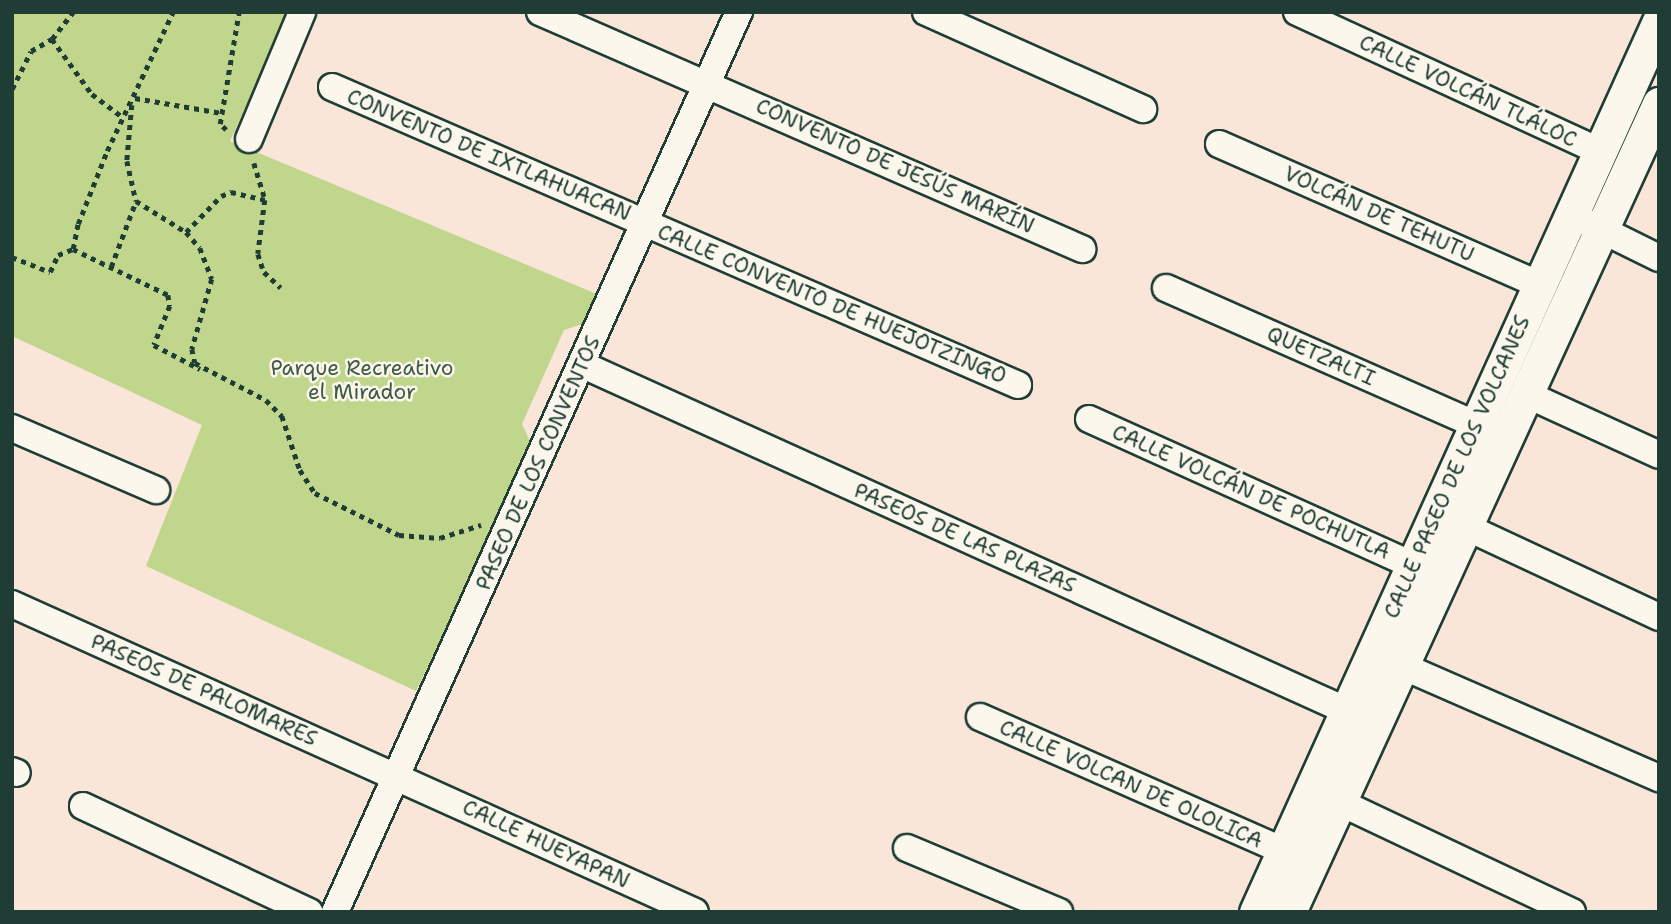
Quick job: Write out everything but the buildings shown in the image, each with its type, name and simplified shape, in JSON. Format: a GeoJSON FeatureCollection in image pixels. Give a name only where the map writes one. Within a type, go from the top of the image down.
{"type":"FeatureCollection","features":[{"type":"Feature","properties":{"kind":"street"},"geometry":{"type":"LineString","coordinates":[[249,139],[302,12]]}},
{"type":"Feature","properties":{"kind":"street","name":"CONVENTO DE JESÚS MARÍN"},"geometry":{"type":"LineString","coordinates":[[540,12],[1082,249]]}},
{"type":"Feature","properties":{"kind":"street","name":"PASEO DE LOS CONVENTOS"},"geometry":{"type":"LineString","coordinates":[[335,912],[583,365],[739,12]]}},
{"type":"Feature","properties":{"kind":"street"},"geometry":{"type":"LineString","coordinates":[[926,12],[1143,109]]}},
{"type":"Feature","properties":{"kind":"street","name":"CALLE VOLCÁN TLÁLOC"},"geometry":{"type":"LineString","coordinates":[[1297,12],[1601,152]]}},
{"type":"Feature","properties":{"kind":"street","name":"CALLE PASEO DE LOS VOLCANES"},"geometry":{"type":"LineString","coordinates":[[1256,912],[1659,21]]}},
{"type":"Feature","properties":{"kind":"street","name":"CONVENTO DE IXTLAHUACAN"},"geometry":{"type":"LineString","coordinates":[[332,88],[646,223]]}},
{"type":"Feature","properties":{"kind":"street","name":"CALLE PASEO DE LOS VOLCANES"},"geometry":{"type":"LineString","coordinates":[[1289,912],[1337,801],[1466,527],[1659,104]]}},
{"type":"Feature","properties":{"kind":"street","name":"VOLCÁN DE TEHUTU"},"geometry":{"type":"LineString","coordinates":[[1219,144],[1540,285]]}},
{"type":"Feature","properties":{"kind":"street"},"geometry":{"type":"LineString","coordinates":[[1572,215],[1659,258]]}},
{"type":"Feature","properties":{"kind":"street","name":"CALLE CONVENTO DE HUEJOTZINGO"},"geometry":{"type":"LineString","coordinates":[[646,223],[1018,385]]}},
{"type":"Feature","properties":{"kind":"street","name":"QUETZALTI"},"geometry":{"type":"LineString","coordinates":[[1166,288],[1475,425]]}},
{"type":"Feature","properties":{"kind":"street","name":"PASEOS DE LAS PLAZAS"},"geometry":{"type":"LineString","coordinates":[[583,365],[1347,711]]}},
{"type":"Feature","properties":{"kind":"street"},"geometry":{"type":"LineString","coordinates":[[1526,394],[1659,455]]}},
{"type":"Feature","properties":{"kind":"street","name":"CALLE VOLCÁN DE POCHUTLA"},"geometry":{"type":"LineString","coordinates":[[1089,419],[1413,565]]}},
{"type":"Feature","properties":{"kind":"street"},"geometry":{"type":"LineString","coordinates":[[12,428],[156,490]]}},
{"type":"Feature","properties":{"kind":"street"},"geometry":{"type":"LineString","coordinates":[[1466,527],[1659,617]]}},
{"type":"Feature","properties":{"kind":"street","name":"PASEOS DE PALOMARES"},"geometry":{"type":"LineString","coordinates":[[12,604],[396,775]]}},
{"type":"Feature","properties":{"kind":"street"},"geometry":{"type":"LineString","coordinates":[[1400,665],[1659,778]]}},
{"type":"Feature","properties":{"kind":"street","name":"CALLE VOLCAN DE OLOLICA"},"geometry":{"type":"LineString","coordinates":[[980,717],[1282,850]]}},
{"type":"Feature","properties":{"kind":"street","name":"CALLE HUEYAPAN"},"geometry":{"type":"LineString","coordinates":[[396,775],[695,912]]}},
{"type":"Feature","properties":{"kind":"street"},"geometry":{"type":"LineString","coordinates":[[1337,801],[1572,912]]}},
{"type":"Feature","properties":{"kind":"street"},"geometry":{"type":"LineString","coordinates":[[83,806],[309,912]]}},
{"type":"Feature","properties":{"kind":"street"},"geometry":{"type":"LineString","coordinates":[[907,848],[1059,912]]}},
{"type":"Feature","properties":{"kind":"path"},"geometry":{"type":"LineString","coordinates":[[12,89],[31,51],[52,39],[73,12]]}},
{"type":"Feature","properties":{"kind":"path"},"geometry":{"type":"LineString","coordinates":[[12,257],[50,272],[58,256],[73,248],[78,225],[173,12]]}},
{"type":"Feature","properties":{"kind":"path"},"geometry":{"type":"LineString","coordinates":[[52,39],[92,94],[124,118]]}},
{"type":"Feature","properties":{"kind":"path"},"geometry":{"type":"LineString","coordinates":[[135,98],[222,113]]}},
{"type":"Feature","properties":{"kind":"path"},"geometry":{"type":"LineString","coordinates":[[111,267],[136,201],[127,162],[132,105]]}},
{"type":"Feature","properties":{"kind":"path"},"geometry":{"type":"LineString","coordinates":[[263,185],[265,200],[258,254],[264,272],[281,288]]}},
{"type":"Feature","properties":{"kind":"path"},"geometry":{"type":"LineString","coordinates":[[186,232],[221,196],[231,192],[265,200]]}},
{"type":"Feature","properties":{"kind":"path"},"geometry":{"type":"LineString","coordinates":[[136,201],[186,232],[204,254],[212,279],[192,349],[195,363],[205,372]]}},
{"type":"Feature","properties":{"kind":"path"},"geometry":{"type":"LineString","coordinates":[[73,248],[168,295],[170,306],[154,345],[265,400],[282,416],[300,470],[315,493],[399,534],[440,538],[515,514]]}},
{"type":"Feature","properties":{"kind":"green space","name":"Parque Recreativo el Mirador"},"geometry":{"type":"Polygon","coordinates":[[[12,12],[289,12],[230,141],[604,297],[595,320],[564,330],[522,424],[533,448],[416,691],[146,566],[202,425],[12,336],[12,12]]]}}]}
